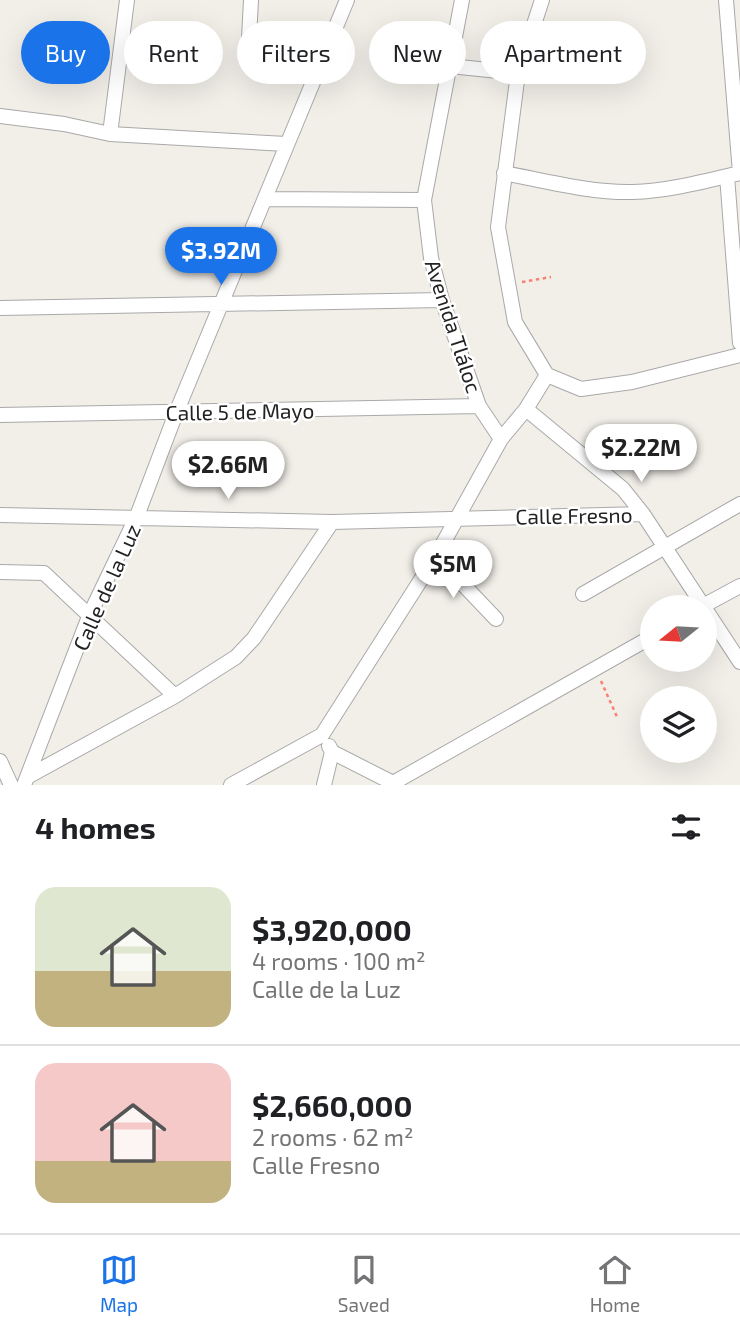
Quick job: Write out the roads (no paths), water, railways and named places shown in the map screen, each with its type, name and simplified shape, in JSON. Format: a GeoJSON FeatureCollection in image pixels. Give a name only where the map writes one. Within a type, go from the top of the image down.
{"type":"FeatureCollection","features":[{"type":"Feature","properties":{"kind":"street"},"geometry":{"type":"LineString","coordinates":[[110,134],[127,0]]}},
{"type":"Feature","properties":{"kind":"street"},"geometry":{"type":"LineString","coordinates":[[250,21],[251,0]]}},
{"type":"Feature","properties":{"kind":"street","name":"Calle de la Luz"},"geometry":{"type":"LineString","coordinates":[[338,21],[347,0]]}},
{"type":"Feature","properties":{"kind":"street","name":"Avenida Tláloc"},"geometry":{"type":"LineString","coordinates":[[458,21],[462,0]]}},
{"type":"Feature","properties":{"kind":"street"},"geometry":{"type":"LineString","coordinates":[[535,21],[542,0]]}},
{"type":"Feature","properties":{"kind":"street"},"geometry":{"type":"LineString","coordinates":[[726,0],[736,174],[740,343]]}},
{"type":"Feature","properties":{"kind":"street","name":"Calle de la Luz"},"geometry":{"type":"LineString","coordinates":[[26,781],[90,614],[137,516],[176,413],[311,84]]}},
{"type":"Feature","properties":{"kind":"street","name":"Avenida Tláloc"},"geometry":{"type":"LineString","coordinates":[[447,84],[424,200],[430,258],[480,406],[501,439]]}},
{"type":"Feature","properties":{"kind":"street"},"geometry":{"type":"LineString","coordinates":[[516,84],[498,227],[515,322],[547,375],[581,388],[632,382],[740,355]]}},
{"type":"Feature","properties":{"kind":"street"},"geometry":{"type":"LineString","coordinates":[[0,116],[64,124],[110,134],[286,144]]}},
{"type":"Feature","properties":{"kind":"street"},"geometry":{"type":"LineString","coordinates":[[504,173],[591,189],[632,192],[685,186],[736,174]]}},
{"type":"Feature","properties":{"kind":"street"},"geometry":{"type":"LineString","coordinates":[[265,199],[424,200]]}},
{"type":"Feature","properties":{"kind":"street"},"geometry":{"type":"LineString","coordinates":[[0,308],[442,300]]}},
{"type":"Feature","properties":{"kind":"street"},"geometry":{"type":"LineString","coordinates":[[231,785],[322,735],[436,556],[501,439],[526,409],[547,375]]}},
{"type":"Feature","properties":{"kind":"street","name":"Calle 5 de Mayo"},"geometry":{"type":"LineString","coordinates":[[0,415],[480,406]]}},
{"type":"Feature","properties":{"kind":"street"},"geometry":{"type":"LineString","coordinates":[[526,409],[623,489],[666,547],[696,595]]}},
{"type":"Feature","properties":{"kind":"street"},"geometry":{"type":"LineString","coordinates":[[583,594],[740,504]]}},
{"type":"Feature","properties":{"kind":"street","name":"Calle Fresno"},"geometry":{"type":"LineString","coordinates":[[0,515],[332,522],[643,514]]}},
{"type":"Feature","properties":{"kind":"street"},"geometry":{"type":"LineString","coordinates":[[26,781],[175,696],[236,657],[254,638],[332,522]]}},
{"type":"Feature","properties":{"kind":"street"},"geometry":{"type":"LineString","coordinates":[[436,556],[496,620]]}},
{"type":"Feature","properties":{"kind":"street"},"geometry":{"type":"LineString","coordinates":[[0,572],[44,573],[175,696]]}},
{"type":"Feature","properties":{"kind":"street"},"geometry":{"type":"LineString","coordinates":[[718,598],[740,586]]}},
{"type":"Feature","properties":{"kind":"street"},"geometry":{"type":"LineString","coordinates":[[718,624],[734,643],[740,662]]}},
{"type":"Feature","properties":{"kind":"street"},"geometry":{"type":"LineString","coordinates":[[322,735],[332,752],[394,784],[640,643]]}},
{"type":"Feature","properties":{"kind":"street"},"geometry":{"type":"LineString","coordinates":[[324,785],[332,752]]}},
{"type":"Feature","properties":{"kind":"street"},"geometry":{"type":"LineString","coordinates":[[0,761],[11,785]]}}]}
